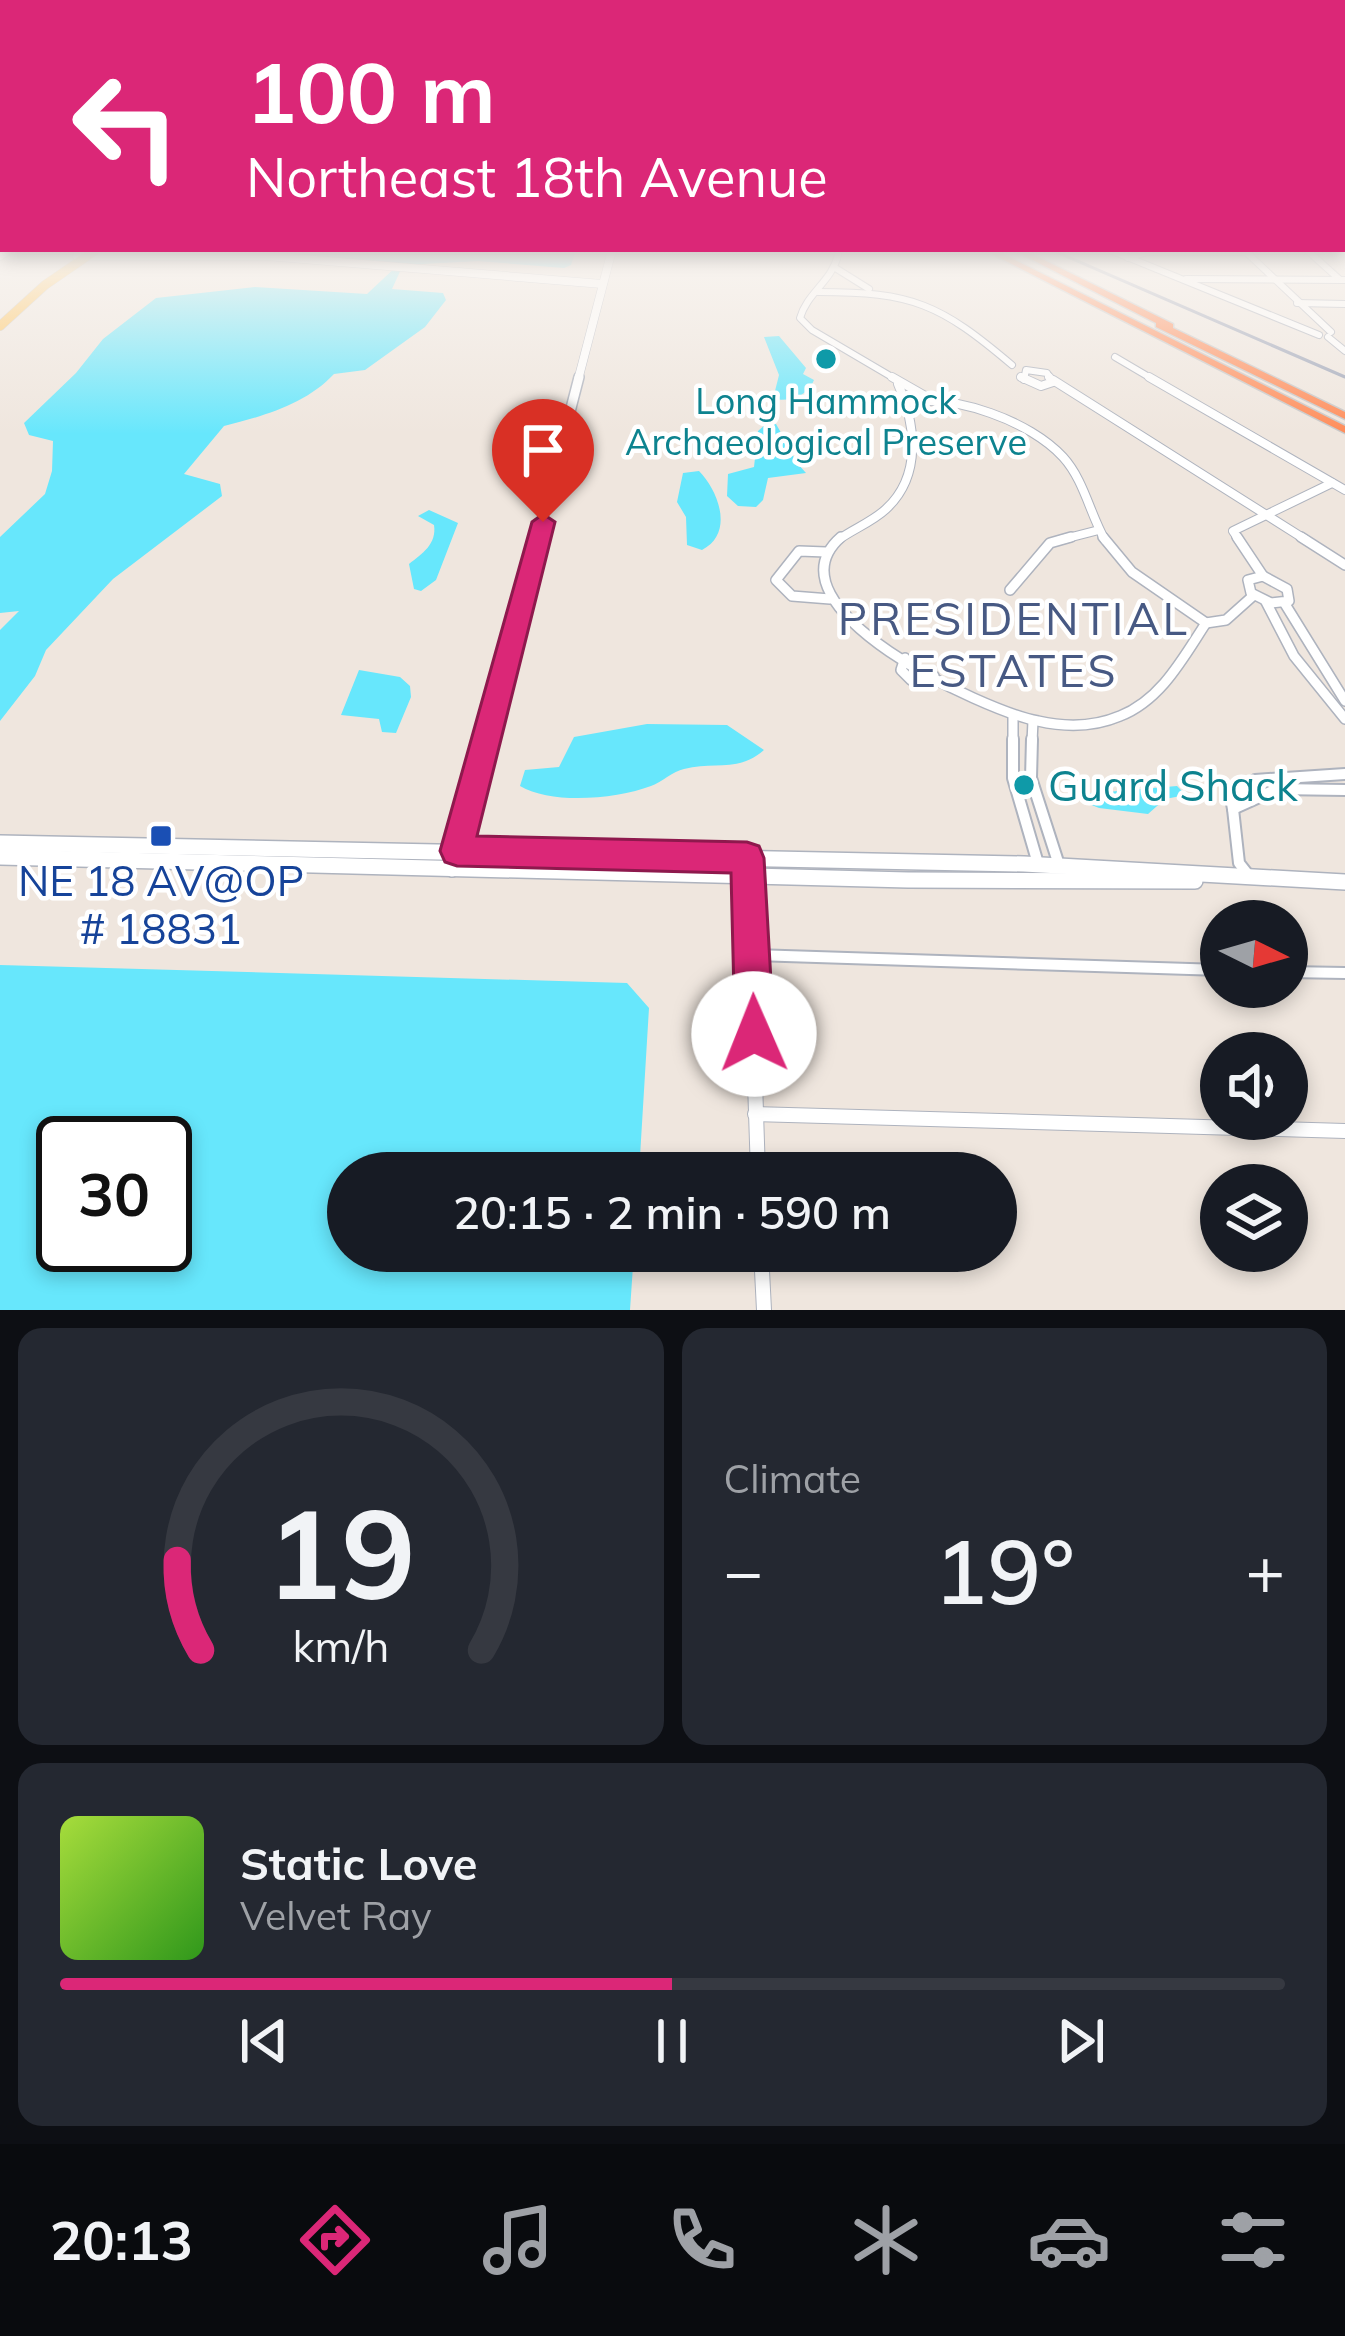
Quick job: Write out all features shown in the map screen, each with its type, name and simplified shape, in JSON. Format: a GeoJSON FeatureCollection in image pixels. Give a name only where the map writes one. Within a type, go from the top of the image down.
{"type":"FeatureCollection","features":[{"type":"Feature","properties":{"kind":"highway"},"geometry":{"type":"LineString","coordinates":[[1111,311],[1275,395],[1345,423]]}},
{"type":"Feature","properties":{"kind":"highway"},"geometry":{"type":"LineString","coordinates":[[1117,311],[1345,423]]}},
{"type":"Feature","properties":{"kind":"highway"},"geometry":{"type":"LineString","coordinates":[[1130,311],[1345,423]]}},
{"type":"Feature","properties":{"kind":"street"},"geometry":{"type":"LineString","coordinates":[[452,869],[595,311]]}},
{"type":"Feature","properties":{"kind":"street"},"geometry":{"type":"LineString","coordinates":[[802,311],[805,324],[873,362],[898,384],[972,410],[1058,452],[1074,475],[1096,531],[1145,582],[1206,623],[1226,620],[1254,595]]}},
{"type":"Feature","properties":{"kind":"street"},"geometry":{"type":"LineString","coordinates":[[942,311],[1012,364]]}},
{"type":"Feature","properties":{"kind":"street"},"geometry":{"type":"LineString","coordinates":[[1258,311],[1325,333]]}},
{"type":"Feature","properties":{"kind":"street"},"geometry":{"type":"LineString","coordinates":[[1306,311],[1345,351]]}},
{"type":"Feature","properties":{"kind":"street"},"geometry":{"type":"LineString","coordinates":[[1115,357],[1345,490]]}},
{"type":"Feature","properties":{"kind":"street"},"geometry":{"type":"LineString","coordinates":[[1053,380],[1049,386],[1034,386],[1021,374],[1037,370],[1053,380],[1265,514],[1345,565]]}},
{"type":"Feature","properties":{"kind":"street"},"geometry":{"type":"LineString","coordinates":[[830,599],[821,571],[826,552],[896,497],[914,445],[908,403],[898,384]]}},
{"type":"Feature","properties":{"kind":"street"},"geometry":{"type":"LineString","coordinates":[[908,403],[927,397]]}},
{"type":"Feature","properties":{"kind":"street"},"geometry":{"type":"LineString","coordinates":[[1285,604],[1291,598],[1287,589],[1263,576],[1233,531],[1332,483]]}},
{"type":"Feature","properties":{"kind":"street"},"geometry":{"type":"LineString","coordinates":[[1010,590],[1050,543],[1096,531]]}},
{"type":"Feature","properties":{"kind":"street"},"geometry":{"type":"LineString","coordinates":[[826,552],[800,551],[776,580],[792,596],[830,599],[905,658],[901,670],[911,680],[926,682],[934,676],[1034,721],[1090,724],[1133,710],[1161,689],[1206,623]]}},
{"type":"Feature","properties":{"kind":"street"},"geometry":{"type":"LineString","coordinates":[[1263,576],[1248,580],[1254,595],[1285,604]]}},
{"type":"Feature","properties":{"kind":"street"},"geometry":{"type":"LineString","coordinates":[[1266,602],[1290,648],[1345,719]]}},
{"type":"Feature","properties":{"kind":"street"},"geometry":{"type":"LineString","coordinates":[[1285,604],[1345,701]]}},
{"type":"Feature","properties":{"kind":"street"},"geometry":{"type":"LineString","coordinates":[[1290,648],[1312,651]]}},
{"type":"Feature","properties":{"kind":"street"},"geometry":{"type":"LineString","coordinates":[[1013,715],[1012,765],[1037,865],[1054,883]]}},
{"type":"Feature","properties":{"kind":"street"},"geometry":{"type":"LineString","coordinates":[[1034,721],[1030,767],[1060,866],[1054,883]]}},
{"type":"Feature","properties":{"kind":"street"},"geometry":{"type":"LineString","coordinates":[[1012,765],[1030,767]]}},
{"type":"Feature","properties":{"kind":"street"},"geometry":{"type":"LineString","coordinates":[[1250,877],[1239,863],[1231,798],[1249,782],[1264,777],[1327,780],[1345,774]]}},
{"type":"Feature","properties":{"kind":"street"},"geometry":{"type":"LineString","coordinates":[[1233,809],[1276,789],[1345,790]]}},
{"type":"Feature","properties":{"kind":"street"},"geometry":{"type":"LineString","coordinates":[[0,843],[1037,865],[1345,882]]}},
{"type":"Feature","properties":{"kind":"street"},"geometry":{"type":"LineString","coordinates":[[0,857],[1054,883],[1292,880]]}},
{"type":"Feature","properties":{"kind":"street"},"geometry":{"type":"LineString","coordinates":[[747,858],[754,955],[757,1152]]}},
{"type":"Feature","properties":{"kind":"street"},"geometry":{"type":"LineString","coordinates":[[754,955],[1200,969]]}},
{"type":"Feature","properties":{"kind":"street"},"geometry":{"type":"LineString","coordinates":[[1308,973],[1345,974]]}},
{"type":"Feature","properties":{"kind":"street"},"geometry":{"type":"LineString","coordinates":[[755,1114],[1345,1131]]}},
{"type":"Feature","properties":{"kind":"street"},"geometry":{"type":"LineString","coordinates":[[762,1272],[764,1310]]}},
{"type":"Feature","properties":{"kind":"water"},"geometry":{"type":"Polygon","coordinates":[[[139,311],[437,311],[425,327],[365,370],[334,374],[297,401],[224,426],[184,474],[220,484],[222,496],[113,579],[46,650],[35,676],[0,721],[0,630],[19,611],[0,613],[0,537],[45,494],[52,471],[53,441],[29,435],[24,423],[76,373],[103,339],[139,311]]]}},
{"type":"Feature","properties":{"kind":"water"},"geometry":{"type":"Polygon","coordinates":[[[779,336],[806,368],[803,374],[814,380],[803,394],[786,400],[773,399],[779,375],[764,337],[779,336]]]}},
{"type":"Feature","properties":{"kind":"water"},"geometry":{"type":"Polygon","coordinates":[[[767,423],[776,424],[806,473],[768,478],[763,500],[756,507],[738,506],[727,496],[728,474],[754,467],[758,431],[767,423]]]}},
{"type":"Feature","properties":{"kind":"water"},"geometry":{"type":"Polygon","coordinates":[[[699,471],[717,500],[721,523],[712,543],[702,550],[687,545],[686,517],[677,502],[683,473],[699,471]]]}},
{"type":"Feature","properties":{"kind":"water"},"geometry":{"type":"Polygon","coordinates":[[[429,510],[458,523],[436,580],[421,591],[414,589],[409,564],[433,538],[434,525],[418,516],[429,510]]]}},
{"type":"Feature","properties":{"kind":"water"},"geometry":{"type":"Polygon","coordinates":[[[359,670],[400,677],[410,686],[411,697],[396,733],[382,732],[379,719],[341,715],[359,670]]]}},
{"type":"Feature","properties":{"kind":"water"},"geometry":{"type":"Polygon","coordinates":[[[647,724],[727,725],[764,750],[745,762],[680,770],[651,786],[620,794],[566,798],[520,786],[525,770],[559,767],[574,737],[647,724]]]}},
{"type":"Feature","properties":{"kind":"water"},"geometry":{"type":"Polygon","coordinates":[[[1177,786],[1186,795],[1165,799],[1148,814],[1082,801],[1083,794],[1177,786]]]}},
{"type":"Feature","properties":{"kind":"water"},"geometry":{"type":"Polygon","coordinates":[[[0,965],[627,983],[649,1008],[640,1152],[327,1152],[327,1272],[633,1272],[630,1310],[0,1310],[0,965]]]}},
{"type":"Feature","properties":{"kind":"railway"},"geometry":{"type":"LineString","coordinates":[[1193,311],[1345,377]]}},
{"type":"Feature","properties":{"kind":"place","name":"Long Hammock Archaeological Preserve"},"geometry":{"type":"Point","coordinates":[826,359]}},
{"type":"Feature","properties":{"kind":"place","name":"Guard Shack"},"geometry":{"type":"Point","coordinates":[1024,785]}},
{"type":"Feature","properties":{"kind":"place","name":"NE 18 AV@OP # 18831"},"geometry":{"type":"Point","coordinates":[161,836]}},
{"type":"Feature","properties":{"kind":"district","name":"PRESIDENTIAL ESTATES"},"geometry":{"type":"Point","coordinates":[1014,644]}},
{"type":"Feature","properties":{"kind":"route"},"geometry":{"type":"LineString","coordinates":[[543,522],[457,851],[747,858],[754,1034]]}}]}
